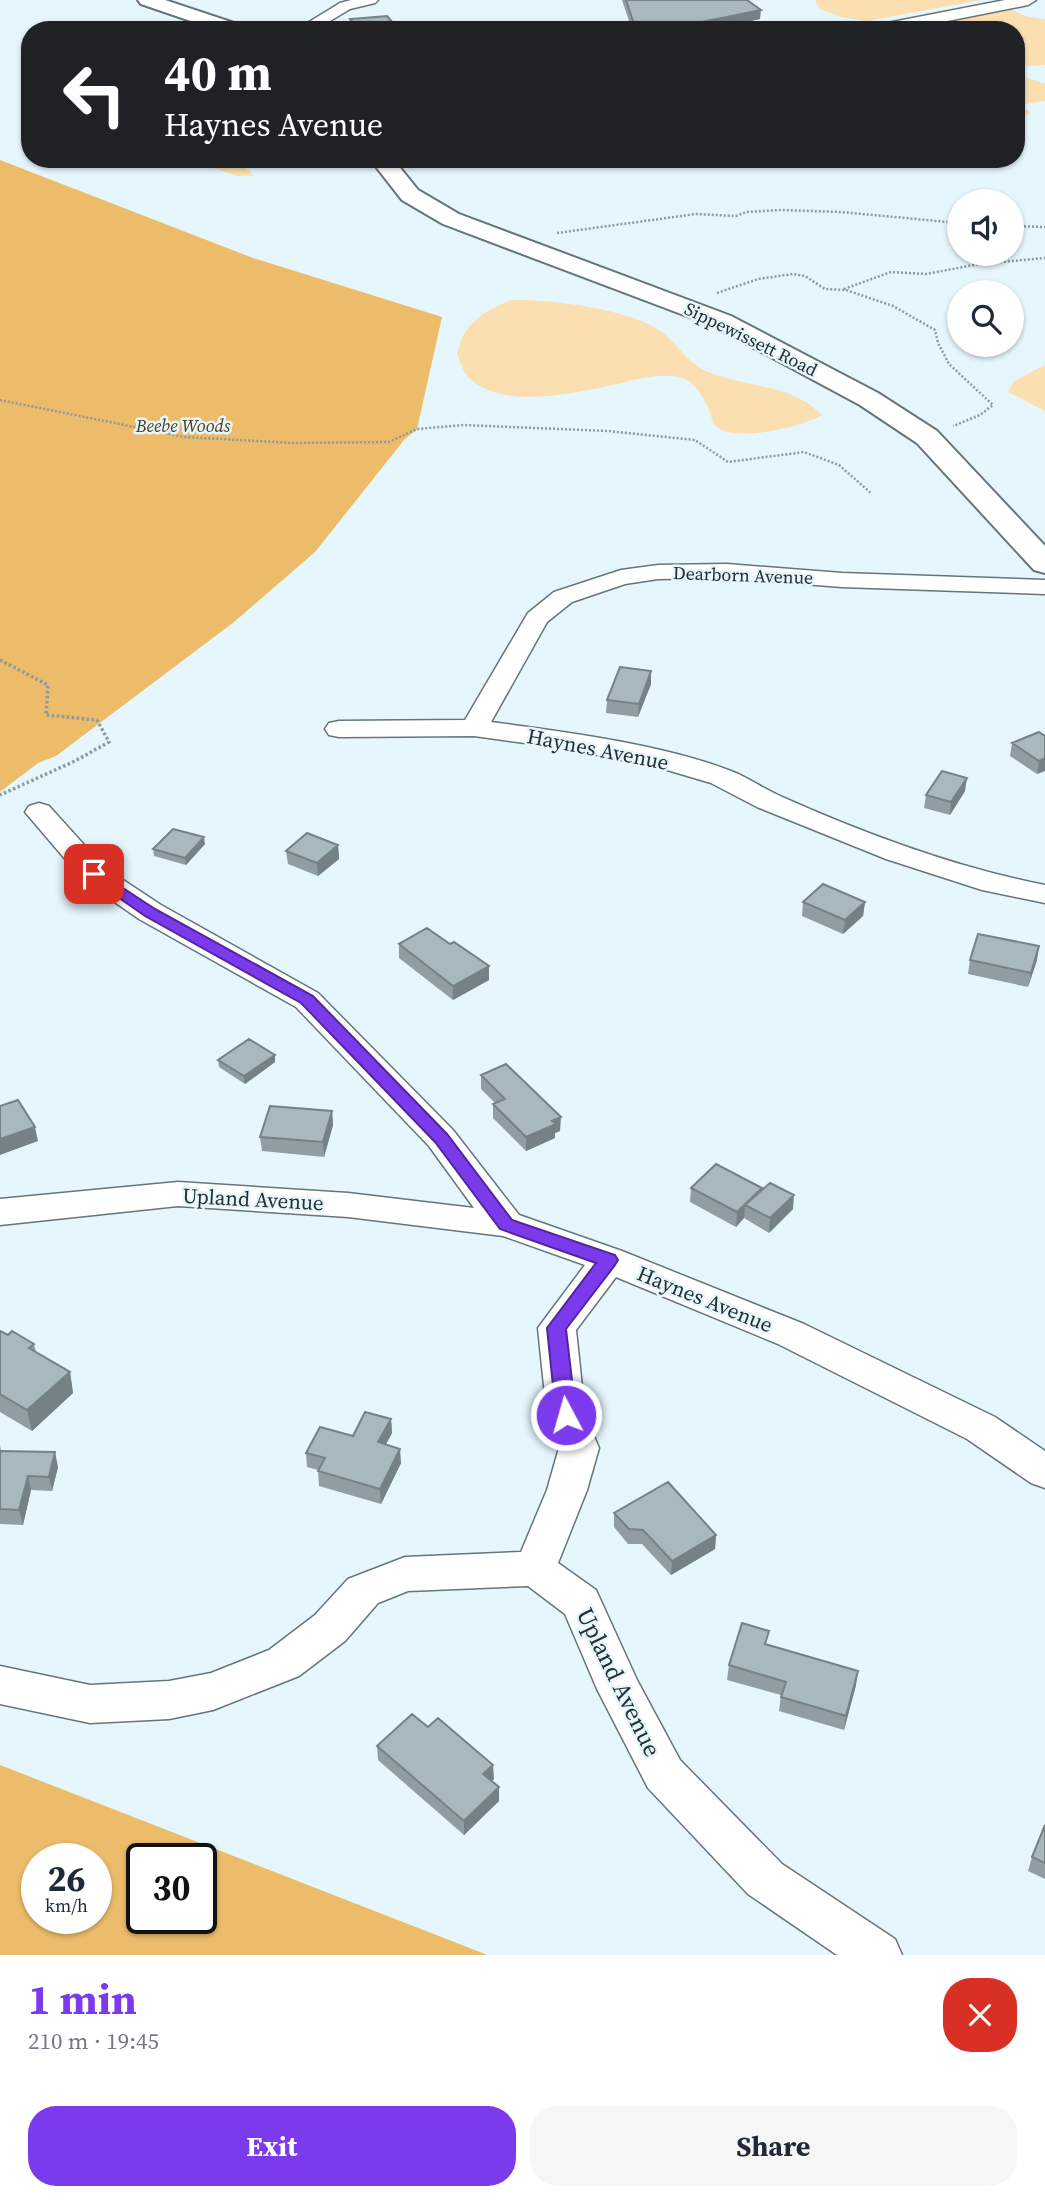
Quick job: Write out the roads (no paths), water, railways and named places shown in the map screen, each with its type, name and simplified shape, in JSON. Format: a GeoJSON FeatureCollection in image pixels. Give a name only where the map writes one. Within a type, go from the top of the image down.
{"type":"FeatureCollection","features":[{"type":"Feature","properties":{"kind":"main road"},"geometry":{"type":"LineString","coordinates":[[147,0],[209,21]]}},
{"type":"Feature","properties":{"kind":"main road","name":"Sippewissett Road"},"geometry":{"type":"LineString","coordinates":[[387,168],[399,185],[421,204],[470,228],[696,309],[747,333],[869,399],[927,437],[965,473],[1045,564]]}},
{"type":"Feature","properties":{"kind":"street"},"geometry":{"type":"LineString","coordinates":[[318,21],[351,3],[370,0]]}},
{"type":"Feature","properties":{"kind":"street"},"geometry":{"type":"LineString","coordinates":[[922,21],[1028,0]]}},
{"type":"Feature","properties":{"kind":"street","name":"Dearborn Avenue"},"geometry":{"type":"LineString","coordinates":[[474,728],[537,618],[563,597],[621,577],[658,572],[727,571],[842,580],[1045,587]]}},
{"type":"Feature","properties":{"kind":"street","name":"Haynes Avenue"},"geometry":{"type":"LineString","coordinates":[[339,729],[474,728],[562,740],[662,760],[721,777],[767,801],[896,853],[993,884],[1045,894]]}},
{"type":"Feature","properties":{"kind":"street"},"geometry":{"type":"LineString","coordinates":[[39,812],[94,874],[150,912],[307,1000],[441,1138],[506,1224]]}},
{"type":"Feature","properties":{"kind":"street","name":"Upland Avenue"},"geometry":{"type":"LineString","coordinates":[[0,1212],[178,1194],[348,1205],[506,1224]]}},
{"type":"Feature","properties":{"kind":"street","name":"Haynes Avenue"},"geometry":{"type":"LineString","coordinates":[[506,1224],[609,1260],[815,1346],[981,1428],[1045,1472]]}},
{"type":"Feature","properties":{"kind":"street"},"geometry":{"type":"LineString","coordinates":[[0,1685],[90,1704],[169,1700],[213,1691],[284,1663],[330,1628],[363,1591],[405,1574],[535,1569],[567,1490],[579,1448],[566,1415],[557,1328],[609,1260]]}},
{"type":"Feature","properties":{"kind":"street","name":"Upland Avenue"},"geometry":{"type":"LineString","coordinates":[[535,1569],[581,1602],[619,1689],[664,1774],[765,1879],[878,1955]]}},
{"type":"Feature","properties":{"kind":"park label","name":"Beebe Woods"},"geometry":{"type":"Point","coordinates":[183,425]}}]}
